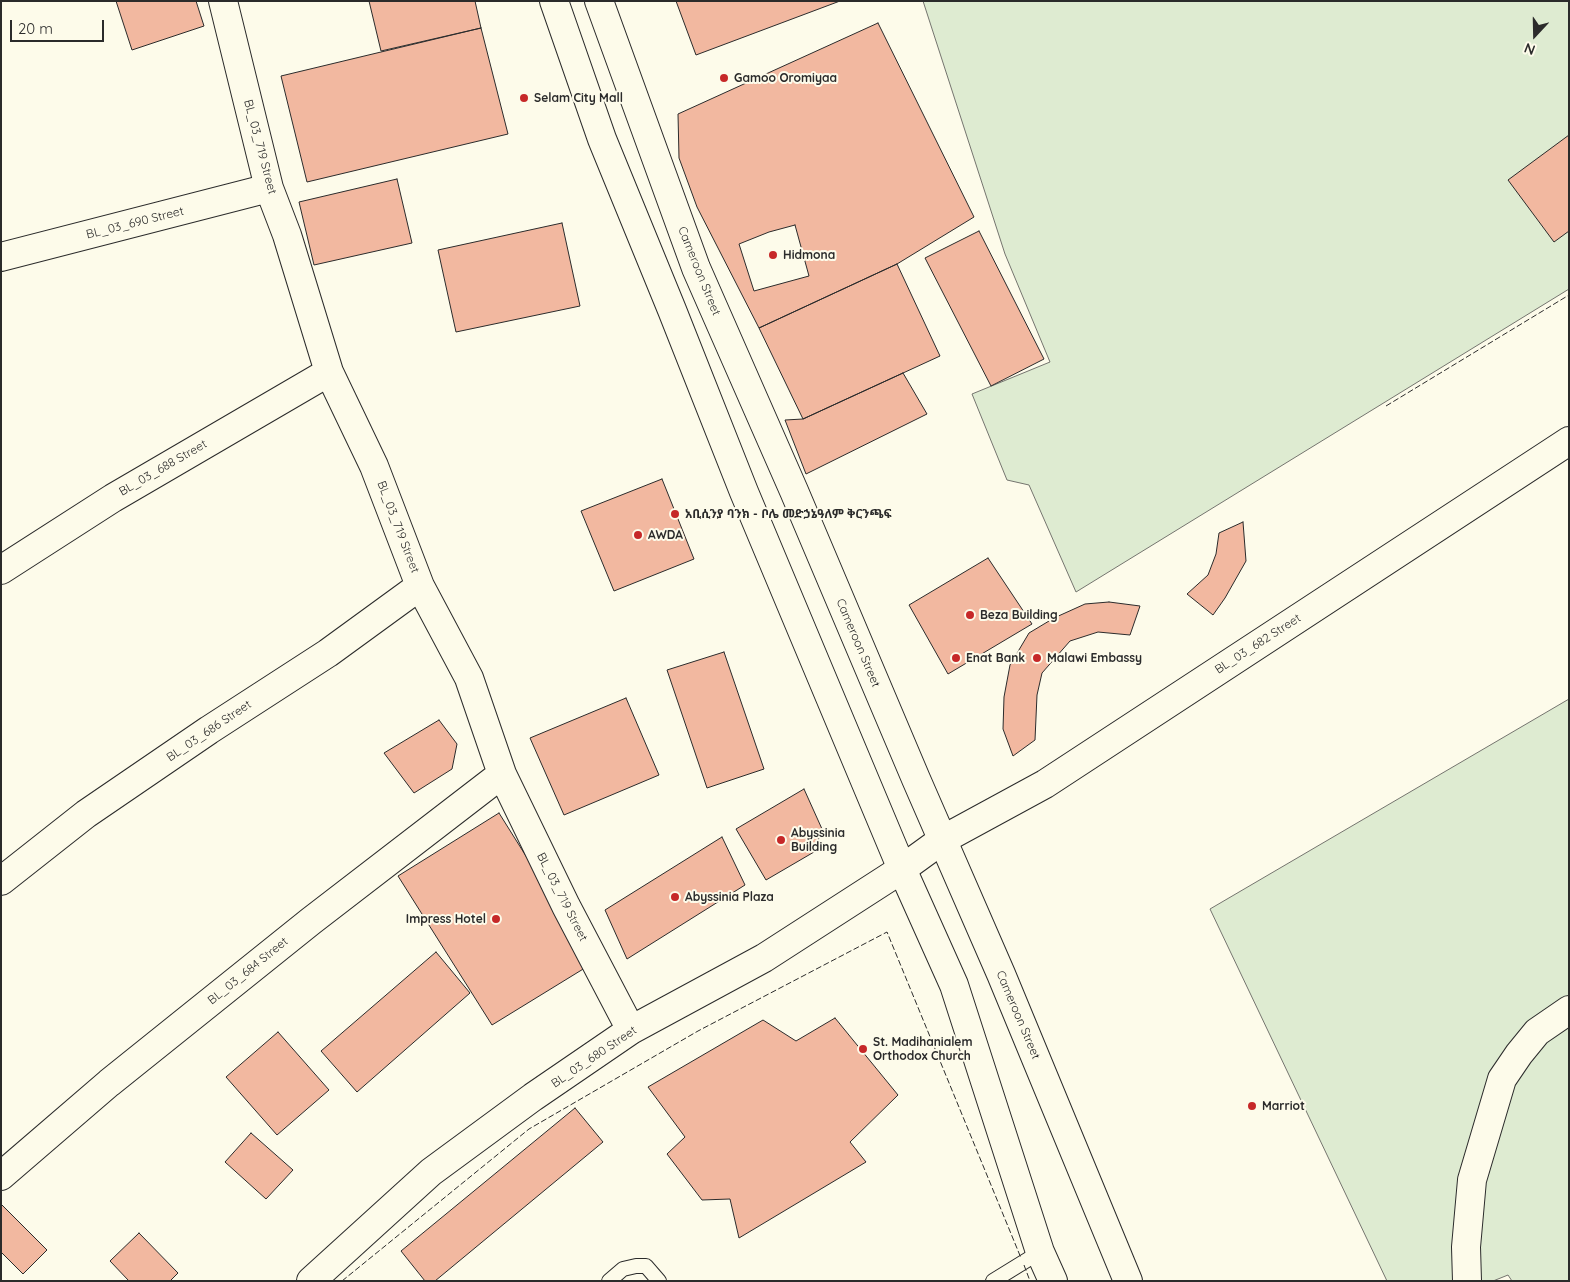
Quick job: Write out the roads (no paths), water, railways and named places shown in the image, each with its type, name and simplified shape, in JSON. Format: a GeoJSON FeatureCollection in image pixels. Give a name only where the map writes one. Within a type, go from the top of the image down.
{"type":"FeatureCollection","features":[{"type":"Feature","properties":{"kind":"street","name":"BL_03_719 Street"},"geometry":{"type":"LineString","coordinates":[[223,1],[268,188],[287,235],[329,372],[374,466],[420,586],[469,678],[502,774],[566,906],[631,1030]]}},
{"type":"Feature","properties":{"kind":"street"},"geometry":{"type":"LineString","coordinates":[[554,1],[602,139],[744,492],[902,869],[954,985],[1040,1252],[1053,1281]]}},
{"type":"Feature","properties":{"kind":"street","name":"Cameroon Street"},"geometry":{"type":"LineString","coordinates":[[599,1],[696,268],[794,491],[1001,974],[1128,1281]]}},
{"type":"Feature","properties":{"kind":"street","name":"BL_03_690 Street"},"geometry":{"type":"LineString","coordinates":[[1,257],[268,188]]}},
{"type":"Feature","properties":{"kind":"street","name":"BL_03_688 Street"},"geometry":{"type":"LineString","coordinates":[[1,570],[113,498],[329,372]]}},
{"type":"Feature","properties":{"kind":"street","name":"BL_03_682 Street"},"geometry":{"type":"LineString","coordinates":[[902,869],[942,840],[1045,784],[1569,440]]}},
{"type":"Feature","properties":{"kind":"street","name":"BL_03_686 Street"},"geometry":{"type":"LineString","coordinates":[[1,881],[86,814],[209,730],[328,653],[420,586]]}},
{"type":"Feature","properties":{"kind":"street","name":"BL_03_684 Street"},"geometry":{"type":"LineString","coordinates":[[1,1176],[109,1083],[311,921],[502,774]]}},
{"type":"Feature","properties":{"kind":"street","name":"BL_03_680 Street"},"geometry":{"type":"LineString","coordinates":[[311,1281],[430,1172],[533,1098],[631,1030],[764,958],[902,869]]}},
{"type":"Feature","properties":{"kind":"street"},"geometry":{"type":"LineString","coordinates":[[1467,1281],[1466,1247],[1472,1180],[1502,1079],[1537,1032],[1569,1010]]}},
{"type":"Feature","properties":{"kind":"lane"},"geometry":{"type":"LineString","coordinates":[[993,1281],[1040,1252]]}},
{"type":"Feature","properties":{"kind":"lane"},"geometry":{"type":"LineString","coordinates":[[609,1281],[623,1269],[636,1266],[646,1266],[659,1281]]}},
{"type":"Feature","properties":{"kind":"place","name":"Gamoo Oromiyaa"},"geometry":{"type":"Point","coordinates":[724,78]}},
{"type":"Feature","properties":{"kind":"place","name":"Selam City Mall"},"geometry":{"type":"Point","coordinates":[524,98]}},
{"type":"Feature","properties":{"kind":"place","name":"Hidmona"},"geometry":{"type":"Point","coordinates":[773,255]}},
{"type":"Feature","properties":{"kind":"place","name":"አቢሲንያ ባንክ - ቦሌ መድኃኔዓለም ቅርንጫፍ"},"geometry":{"type":"Point","coordinates":[675,514]}},
{"type":"Feature","properties":{"kind":"place","name":"AWDA"},"geometry":{"type":"Point","coordinates":[638,535]}},
{"type":"Feature","properties":{"kind":"place","name":"Beza Building"},"geometry":{"type":"Point","coordinates":[970,615]}},
{"type":"Feature","properties":{"kind":"place","name":"Enat Bank"},"geometry":{"type":"Point","coordinates":[956,658]}},
{"type":"Feature","properties":{"kind":"place","name":"Malawi Embassy"},"geometry":{"type":"Point","coordinates":[1037,658]}},
{"type":"Feature","properties":{"kind":"place","name":"Abyssinia Building"},"geometry":{"type":"Point","coordinates":[781,840]}},
{"type":"Feature","properties":{"kind":"place","name":"Abyssinia Plaza"},"geometry":{"type":"Point","coordinates":[675,897]}},
{"type":"Feature","properties":{"kind":"place","name":"Impress Hotel"},"geometry":{"type":"Point","coordinates":[496,919]}},
{"type":"Feature","properties":{"kind":"place","name":"St. Madihanialem Orthodox Church"},"geometry":{"type":"Point","coordinates":[863,1049]}},
{"type":"Feature","properties":{"kind":"place","name":"Marriot"},"geometry":{"type":"Point","coordinates":[1252,1106]}}]}
